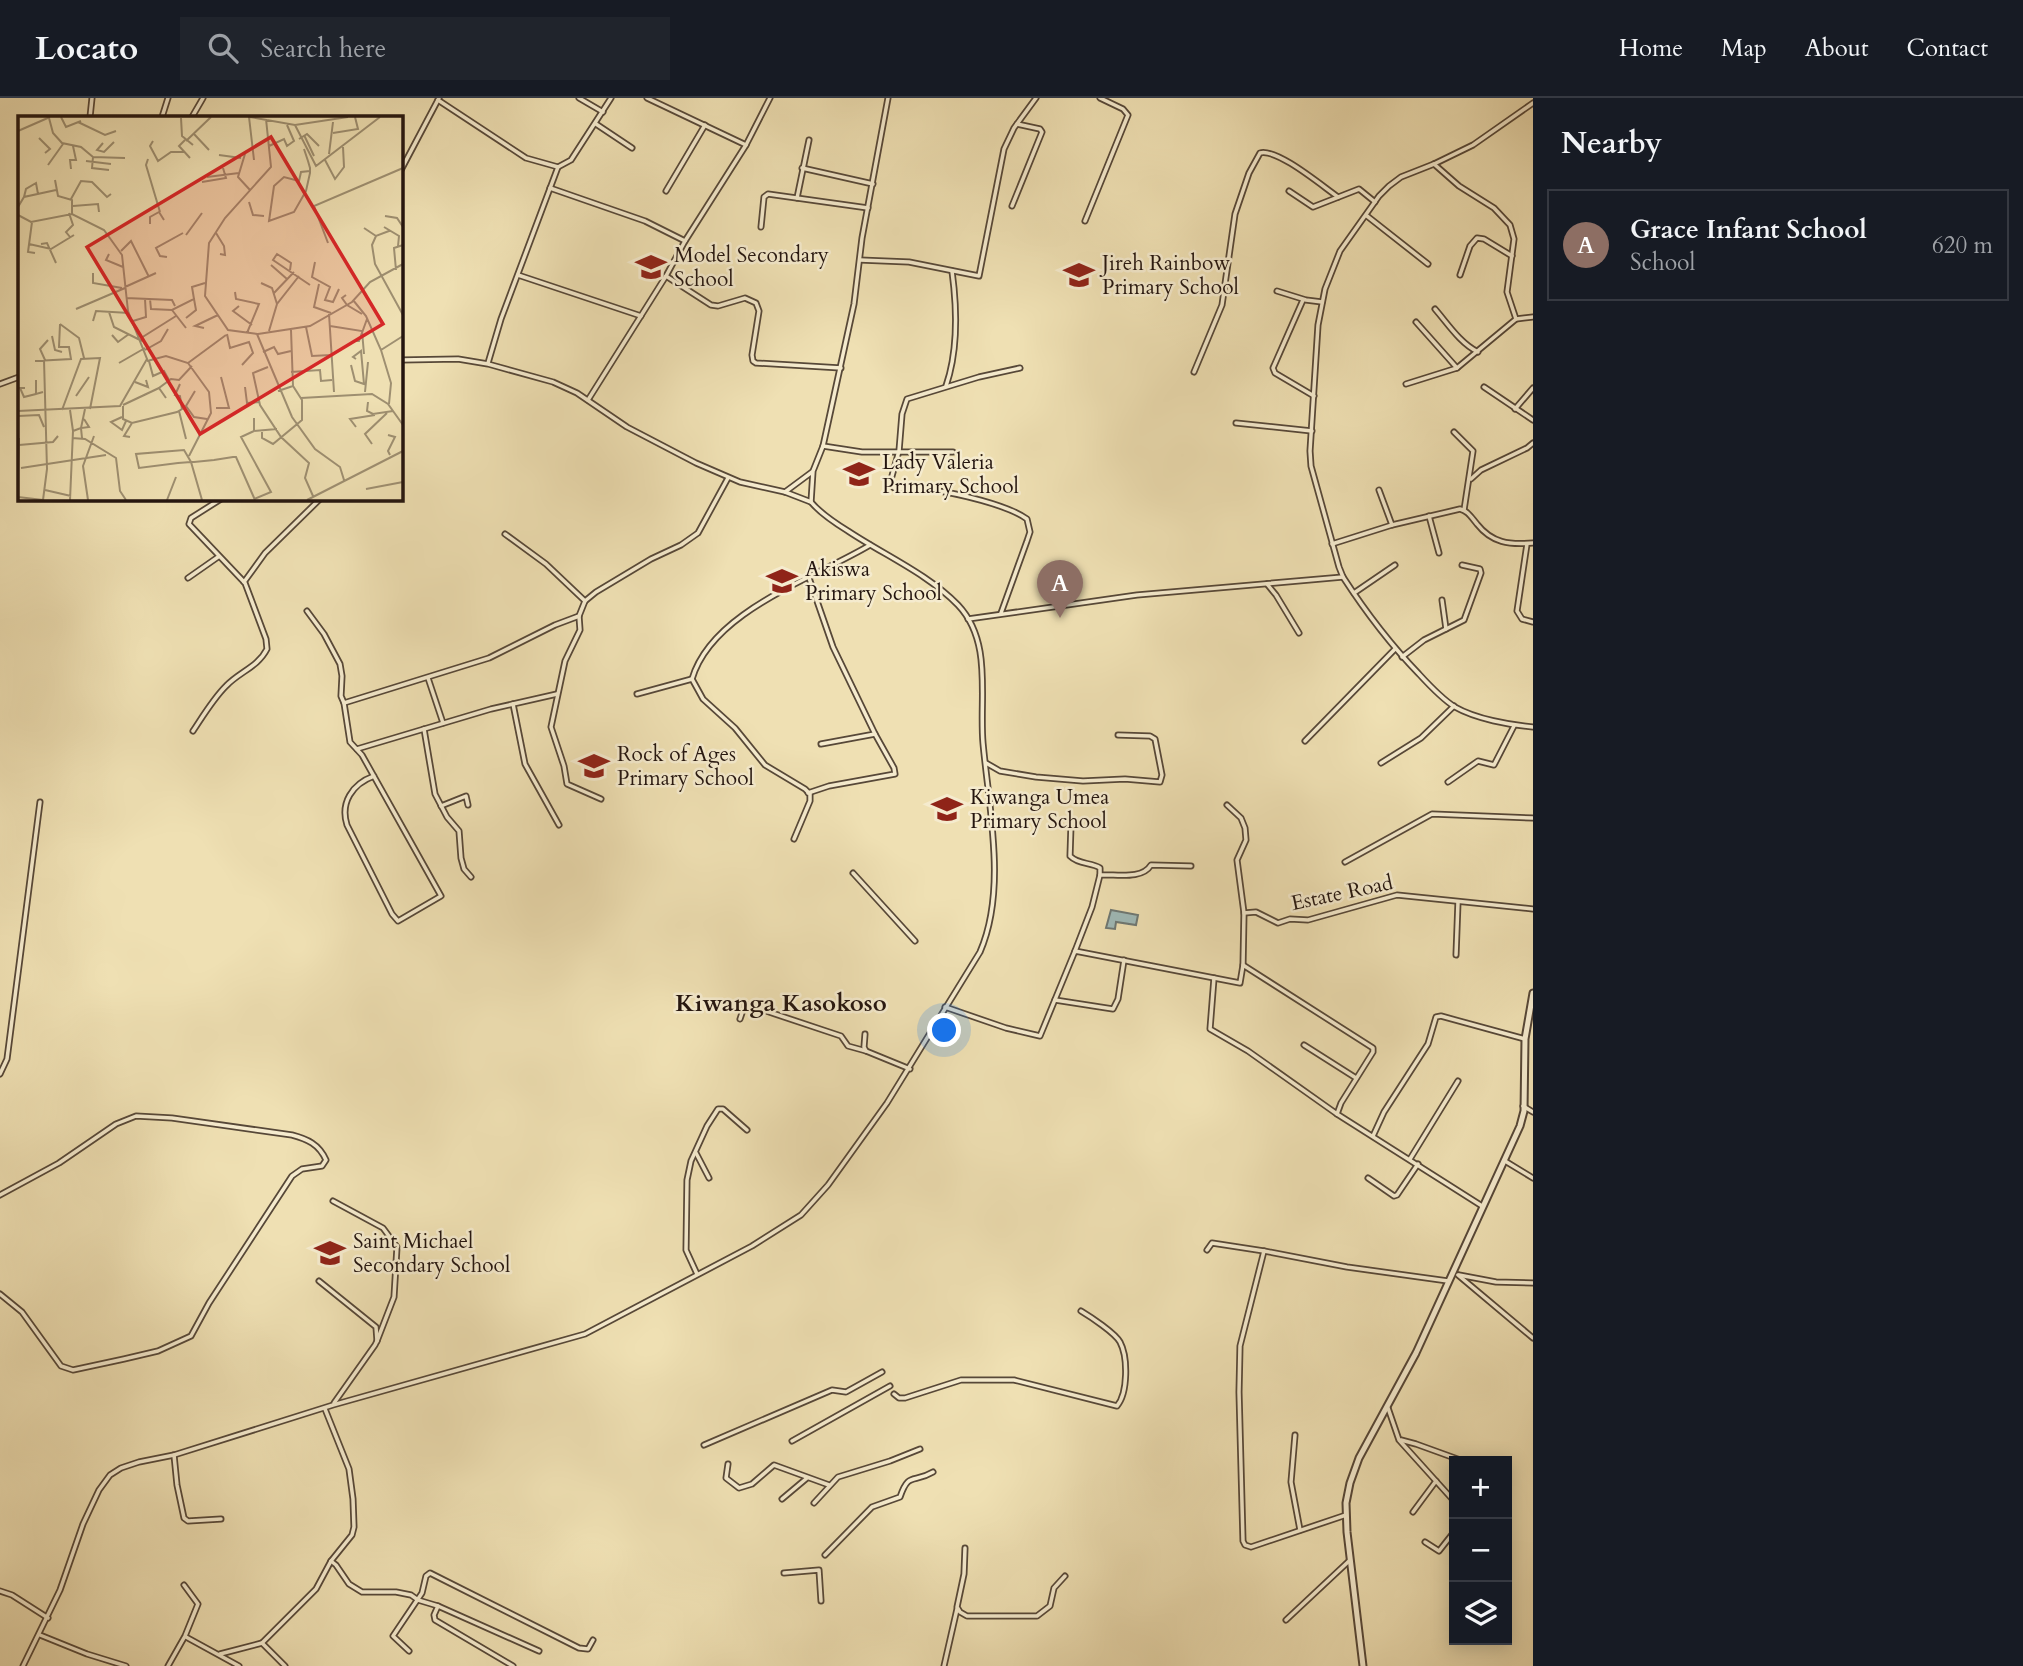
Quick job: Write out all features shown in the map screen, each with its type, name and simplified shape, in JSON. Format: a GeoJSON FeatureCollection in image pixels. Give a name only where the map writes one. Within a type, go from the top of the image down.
{"type":"FeatureCollection","features":[{"type":"Feature","properties":{"kind":"street"},"geometry":{"type":"LineString","coordinates":[[90,116],[92,98]]}},
{"type":"Feature","properties":{"kind":"street"},"geometry":{"type":"LineString","coordinates":[[162,116],[168,98]]}},
{"type":"Feature","properties":{"kind":"street"},"geometry":{"type":"LineString","coordinates":[[193,116],[203,98]]}},
{"type":"Feature","properties":{"kind":"street"},"geometry":{"type":"LineString","coordinates":[[579,98],[604,112]]}},
{"type":"Feature","properties":{"kind":"street"},"geometry":{"type":"LineString","coordinates":[[488,364],[501,319],[558,167],[571,160],[611,98]]}},
{"type":"Feature","properties":{"kind":"street"},"geometry":{"type":"LineString","coordinates":[[647,98],[746,145]]}},
{"type":"Feature","properties":{"kind":"street"},"geometry":{"type":"LineString","coordinates":[[589,400],[746,145],[770,98]]}},
{"type":"Feature","properties":{"kind":"street"},"geometry":{"type":"LineString","coordinates":[[811,502],[813,471],[823,446],[842,368],[888,98]]}},
{"type":"Feature","properties":{"kind":"street"},"geometry":{"type":"LineString","coordinates":[[860,260],[909,262],[979,276],[1004,149],[1017,124],[1036,98]]}},
{"type":"Feature","properties":{"kind":"street"},"geometry":{"type":"LineString","coordinates":[[1085,221],[1128,115],[1123,109],[1100,98]]}},
{"type":"Feature","properties":{"kind":"street"},"geometry":{"type":"LineString","coordinates":[[402,168],[439,99],[526,158],[558,167]]}},
{"type":"Feature","properties":{"kind":"street"},"geometry":{"type":"LineString","coordinates":[[1533,103],[1482,140],[1401,177],[1389,186],[1340,251],[1322,302],[1317,342],[1311,466],[1343,577],[1381,633],[1402,657],[1454,706],[1514,726],[1533,727]]}},
{"type":"Feature","properties":{"kind":"street"},"geometry":{"type":"LineString","coordinates":[[596,124],[632,148]]}},
{"type":"Feature","properties":{"kind":"street"},"geometry":{"type":"LineString","coordinates":[[1012,206],[1042,132],[1040,129],[1017,124]]}},
{"type":"Feature","properties":{"kind":"street"},"geometry":{"type":"LineString","coordinates":[[666,191],[705,125]]}},
{"type":"Feature","properties":{"kind":"street"},"geometry":{"type":"LineString","coordinates":[[797,198],[808,140]]}},
{"type":"Feature","properties":{"kind":"street"},"geometry":{"type":"LineString","coordinates":[[1194,372],[1222,305],[1235,214],[1249,173],[1260,153],[1278,156],[1338,197]]}},
{"type":"Feature","properties":{"kind":"street"},"geometry":{"type":"LineString","coordinates":[[1434,164],[1459,186],[1494,208],[1505,218],[1513,233],[1507,292],[1516,319]]}},
{"type":"Feature","properties":{"kind":"street"},"geometry":{"type":"LineString","coordinates":[[802,169],[873,184]]}},
{"type":"Feature","properties":{"kind":"street"},"geometry":{"type":"LineString","coordinates":[[550,188],[645,221],[685,241]]}},
{"type":"Feature","properties":{"kind":"street"},"geometry":{"type":"LineString","coordinates":[[1289,191],[1313,207],[1361,190],[1376,202]]}},
{"type":"Feature","properties":{"kind":"street"},"geometry":{"type":"LineString","coordinates":[[761,227],[765,195],[868,208]]}},
{"type":"Feature","properties":{"kind":"street"},"geometry":{"type":"LineString","coordinates":[[1366,215],[1428,264]]}},
{"type":"Feature","properties":{"kind":"street"},"geometry":{"type":"LineString","coordinates":[[1460,275],[1470,246],[1477,238],[1484,239],[1512,256]]}},
{"type":"Feature","properties":{"kind":"street"},"geometry":{"type":"LineString","coordinates":[[946,387],[951,372],[954,338],[952,271]]}},
{"type":"Feature","properties":{"kind":"street"},"geometry":{"type":"LineString","coordinates":[[519,275],[641,316]]}},
{"type":"Feature","properties":{"kind":"street"},"geometry":{"type":"LineString","coordinates":[[666,276],[711,305],[718,306],[745,298],[756,303],[759,312],[752,355],[756,363],[842,368]]}},
{"type":"Feature","properties":{"kind":"street"},"geometry":{"type":"LineString","coordinates":[[1277,291],[1303,300],[1322,302]]}},
{"type":"Feature","properties":{"kind":"street"},"geometry":{"type":"LineString","coordinates":[[1303,300],[1273,368],[1275,373],[1314,396]]}},
{"type":"Feature","properties":{"kind":"street"},"geometry":{"type":"LineString","coordinates":[[1435,309],[1469,348],[1478,352]]}},
{"type":"Feature","properties":{"kind":"street"},"geometry":{"type":"LineString","coordinates":[[1406,384],[1457,368],[1516,319],[1533,317]]}},
{"type":"Feature","properties":{"kind":"street"},"geometry":{"type":"LineString","coordinates":[[1416,322],[1457,368]]}},
{"type":"Feature","properties":{"kind":"street"},"geometry":{"type":"LineString","coordinates":[[23,1666],[48,1618],[83,1524],[104,1481],[121,1468],[174,1455],[244,1431],[585,1334],[771,1235],[801,1215],[828,1185],[910,1069],[980,952],[989,931],[993,910],[991,808],[983,740],[981,656],[968,619],[945,592],[822,513],[811,502],[785,492],[755,487],[728,478],[648,439],[589,400],[553,382],[488,364],[458,359],[402,360]]}},
{"type":"Feature","properties":{"kind":"street"},"geometry":{"type":"LineString","coordinates":[[1001,613],[1030,531],[1027,519],[1014,511],[940,491],[894,488],[890,483],[899,451],[902,414],[907,399],[1020,368]]}},
{"type":"Feature","properties":{"kind":"street"},"geometry":{"type":"LineString","coordinates":[[0,384],[18,377]]}},
{"type":"Feature","properties":{"kind":"street"},"geometry":{"type":"LineString","coordinates":[[1484,387],[1533,420]]}},
{"type":"Feature","properties":{"kind":"street"},"geometry":{"type":"LineString","coordinates":[[1515,409],[1533,388]]}},
{"type":"Feature","properties":{"kind":"street"},"geometry":{"type":"LineString","coordinates":[[1236,423],[1312,431]]}},
{"type":"Feature","properties":{"kind":"street"},"geometry":{"type":"LineString","coordinates":[[1454,432],[1473,451],[1464,510]]}},
{"type":"Feature","properties":{"kind":"street"},"geometry":{"type":"LineString","coordinates":[[1469,480],[1481,470],[1527,449],[1533,443]]}},
{"type":"Feature","properties":{"kind":"street"},"geometry":{"type":"LineString","coordinates":[[823,446],[862,452],[953,452]]}},
{"type":"Feature","properties":{"kind":"street"},"geometry":{"type":"LineString","coordinates":[[785,492],[813,471]]}},
{"type":"Feature","properties":{"kind":"street"},"geometry":{"type":"LineString","coordinates":[[601,799],[567,784],[551,727],[565,661],[580,631],[579,616],[585,601],[698,533],[728,478]]}},
{"type":"Feature","properties":{"kind":"street"},"geometry":{"type":"LineString","coordinates":[[1379,490],[1392,525]]}},
{"type":"Feature","properties":{"kind":"street"},"geometry":{"type":"LineString","coordinates":[[193,732],[223,688],[234,677],[254,667],[267,649],[266,639],[243,582],[188,521],[220,500]]}},
{"type":"Feature","properties":{"kind":"street"},"geometry":{"type":"LineString","coordinates":[[243,582],[265,553],[319,500]]}},
{"type":"Feature","properties":{"kind":"street"},"geometry":{"type":"LineString","coordinates":[[1332,544],[1392,525],[1464,510]]}},
{"type":"Feature","properties":{"kind":"street"},"geometry":{"type":"LineString","coordinates":[[1464,510],[1494,540],[1509,544],[1533,543]]}},
{"type":"Feature","properties":{"kind":"street"},"geometry":{"type":"LineString","coordinates":[[1429,516],[1439,553]]}},
{"type":"Feature","properties":{"kind":"street"},"geometry":{"type":"LineString","coordinates":[[505,534],[546,564],[585,601]]}},
{"type":"Feature","properties":{"kind":"street"},"geometry":{"type":"LineString","coordinates":[[1527,544],[1517,611],[1522,619],[1533,622]]}},
{"type":"Feature","properties":{"kind":"street"},"geometry":{"type":"LineString","coordinates":[[793,839],[810,801],[808,793],[765,765],[735,727],[703,699],[692,679],[704,656],[743,613],[870,545]]}},
{"type":"Feature","properties":{"kind":"street"},"geometry":{"type":"LineString","coordinates":[[188,578],[218,557]]}},
{"type":"Feature","properties":{"kind":"street"},"geometry":{"type":"LineString","coordinates":[[1354,593],[1395,565]]}},
{"type":"Feature","properties":{"kind":"street"},"geometry":{"type":"LineString","coordinates":[[1402,657],[1427,638],[1464,620],[1481,573],[1480,569],[1462,565]]}},
{"type":"Feature","properties":{"kind":"street"},"geometry":{"type":"LineString","coordinates":[[968,619],[1159,593],[1343,577]]}},
{"type":"Feature","properties":{"kind":"street"},"geometry":{"type":"LineString","coordinates":[[808,793],[829,786],[895,774],[833,647],[809,579]]}},
{"type":"Feature","properties":{"kind":"street"},"geometry":{"type":"LineString","coordinates":[[1267,584],[1299,633]]}},
{"type":"Feature","properties":{"kind":"street"},"geometry":{"type":"LineString","coordinates":[[1442,600],[1446,629]]}},
{"type":"Feature","properties":{"kind":"street"},"geometry":{"type":"LineString","coordinates":[[307,611],[324,634],[340,664],[340,695],[344,703],[350,742],[374,776],[442,896],[398,921],[347,825],[344,814],[344,807],[359,783],[374,776]]}},
{"type":"Feature","properties":{"kind":"street"},"geometry":{"type":"LineString","coordinates":[[344,703],[489,658],[579,616]]}},
{"type":"Feature","properties":{"kind":"street"},"geometry":{"type":"LineString","coordinates":[[1305,741],[1395,649]]}},
{"type":"Feature","properties":{"kind":"street"},"geometry":{"type":"LineString","coordinates":[[428,678],[443,723]]}},
{"type":"Feature","properties":{"kind":"street"},"geometry":{"type":"LineString","coordinates":[[637,694],[692,679]]}},
{"type":"Feature","properties":{"kind":"street"},"geometry":{"type":"LineString","coordinates":[[357,749],[512,704],[557,694]]}},
{"type":"Feature","properties":{"kind":"street"},"geometry":{"type":"LineString","coordinates":[[512,704],[525,764],[559,825]]}},
{"type":"Feature","properties":{"kind":"street"},"geometry":{"type":"LineString","coordinates":[[1381,763],[1421,738],[1454,706]]}},
{"type":"Feature","properties":{"kind":"street"},"geometry":{"type":"LineString","coordinates":[[1448,782],[1478,761],[1494,765],[1514,726]]}},
{"type":"Feature","properties":{"kind":"street"},"geometry":{"type":"LineString","coordinates":[[424,729],[433,787],[441,806],[460,832],[461,858],[464,869],[471,877]]}},
{"type":"Feature","properties":{"kind":"street"},"geometry":{"type":"LineString","coordinates":[[821,744],[875,734]]}},
{"type":"Feature","properties":{"kind":"street"},"geometry":{"type":"LineString","coordinates":[[986,763],[1000,771],[1036,777],[1083,781],[1125,779],[1160,782],[1162,775],[1155,739],[1150,736],[1118,735]]}},
{"type":"Feature","properties":{"kind":"street"},"geometry":{"type":"LineString","coordinates":[[441,806],[466,796],[468,805]]}},
{"type":"Feature","properties":{"kind":"street"},"geometry":{"type":"LineString","coordinates":[[0,1074],[7,1059],[40,802]]}},
{"type":"Feature","properties":{"kind":"street"},"geometry":{"type":"LineString","coordinates":[[1075,951],[1240,984],[1244,913],[1237,860],[1246,840],[1241,818],[1227,805]]}},
{"type":"Feature","properties":{"kind":"street"},"geometry":{"type":"LineString","coordinates":[[1345,862],[1432,814],[1533,818]]}},
{"type":"Feature","properties":{"kind":"street"},"geometry":{"type":"LineString","coordinates":[[945,1007],[957,1013],[1040,1036],[1092,907],[1100,875],[1100,868],[1075,861],[1070,856],[1071,825]]}},
{"type":"Feature","properties":{"kind":"street"},"geometry":{"type":"LineString","coordinates":[[1100,875],[1140,875],[1147,872],[1151,865],[1191,866]]}},
{"type":"Feature","properties":{"kind":"street"},"geometry":{"type":"LineString","coordinates":[[853,873],[915,941]]}},
{"type":"Feature","properties":{"kind":"street","name":"Estate Road"},"geometry":{"type":"LineString","coordinates":[[1244,913],[1256,912],[1278,922],[1290,919],[1308,920],[1392,895],[1533,909]]}},
{"type":"Feature","properties":{"kind":"street"},"geometry":{"type":"LineString","coordinates":[[1456,955],[1458,902]]}},
{"type":"Feature","properties":{"kind":"street"},"geometry":{"type":"LineString","coordinates":[[1055,1000],[1113,1009],[1118,999],[1124,960]]}},
{"type":"Feature","properties":{"kind":"street"},"geometry":{"type":"LineString","coordinates":[[1243,965],[1372,1046],[1373,1052],[1341,1103],[1338,1114]]}},
{"type":"Feature","properties":{"kind":"street"},"geometry":{"type":"LineString","coordinates":[[1214,978],[1210,1029],[1248,1051],[1338,1114],[1482,1206]]}},
{"type":"Feature","properties":{"kind":"street"},"geometry":{"type":"LineString","coordinates":[[1363,1666],[1346,1515],[1353,1472],[1416,1353],[1522,1119],[1525,1039],[1533,993]]}},
{"type":"Feature","properties":{"kind":"street"},"geometry":{"type":"LineString","coordinates":[[740,1019],[745,1004],[841,1036],[848,1046],[910,1069]]}},
{"type":"Feature","properties":{"kind":"street"},"geometry":{"type":"LineString","coordinates":[[1373,1136],[1384,1112],[1428,1044],[1436,1017],[1441,1016],[1525,1039]]}},
{"type":"Feature","properties":{"kind":"street"},"geometry":{"type":"LineString","coordinates":[[865,1034],[866,1051]]}},
{"type":"Feature","properties":{"kind":"street"},"geometry":{"type":"LineString","coordinates":[[1304,1045],[1356,1078]]}},
{"type":"Feature","properties":{"kind":"street"},"geometry":{"type":"LineString","coordinates":[[1410,1159],[1458,1081]]}},
{"type":"Feature","properties":{"kind":"street"},"geometry":{"type":"LineString","coordinates":[[1523,1106],[1533,1112]]}},
{"type":"Feature","properties":{"kind":"street"},"geometry":{"type":"LineString","coordinates":[[697,1274],[686,1250],[687,1180],[690,1166],[707,1126],[718,1109],[723,1109],[747,1130]]}},
{"type":"Feature","properties":{"kind":"street"},"geometry":{"type":"LineString","coordinates":[[0,1195],[59,1163],[116,1124],[136,1116],[172,1118],[292,1135],[317,1146],[326,1160],[322,1166],[302,1169],[292,1176],[209,1303],[191,1336],[183,1341],[147,1354],[68,1369],[61,1366],[22,1312],[0,1294]]}},
{"type":"Feature","properties":{"kind":"street"},"geometry":{"type":"LineString","coordinates":[[696,1153],[709,1178]]}},
{"type":"Feature","properties":{"kind":"street"},"geometry":{"type":"LineString","coordinates":[[1505,1161],[1533,1178]]}},
{"type":"Feature","properties":{"kind":"street"},"geometry":{"type":"LineString","coordinates":[[1367,1178],[1394,1196],[1418,1164]]}},
{"type":"Feature","properties":{"kind":"street"},"geometry":{"type":"LineString","coordinates":[[333,1201],[383,1227],[393,1238],[397,1247],[397,1272],[394,1297],[377,1341],[333,1405]]}},
{"type":"Feature","properties":{"kind":"street"},"geometry":{"type":"LineString","coordinates":[[1207,1250],[1212,1244],[1448,1281]]}},
{"type":"Feature","properties":{"kind":"street"},"geometry":{"type":"LineString","coordinates":[[1264,1251],[1240,1346],[1243,1541],[1245,1545],[1251,1546],[1346,1515]]}},
{"type":"Feature","properties":{"kind":"street"},"geometry":{"type":"LineString","coordinates":[[1453,1269],[1533,1338]]}},
{"type":"Feature","properties":{"kind":"street"},"geometry":{"type":"LineString","coordinates":[[1458,1275],[1496,1282],[1533,1283]]}},
{"type":"Feature","properties":{"kind":"street"},"geometry":{"type":"LineString","coordinates":[[319,1281],[376,1327],[377,1341]]}},
{"type":"Feature","properties":{"kind":"street"},"geometry":{"type":"LineString","coordinates":[[894,1394],[905,1398],[961,1380],[1014,1380],[1117,1406],[1125,1381],[1120,1341],[1082,1311]]}},
{"type":"Feature","properties":{"kind":"street"},"geometry":{"type":"LineString","coordinates":[[704,1445],[832,1390],[846,1392],[882,1371]]}},
{"type":"Feature","properties":{"kind":"street"},"geometry":{"type":"LineString","coordinates":[[792,1441],[890,1387]]}},
{"type":"Feature","properties":{"kind":"street"},"geometry":{"type":"LineString","coordinates":[[1387,1406],[1399,1440],[1449,1495]]}},
{"type":"Feature","properties":{"kind":"street"},"geometry":{"type":"LineString","coordinates":[[220,1654],[262,1643],[316,1589],[331,1561],[352,1535],[354,1527],[349,1469],[325,1409]]}},
{"type":"Feature","properties":{"kind":"street"},"geometry":{"type":"LineString","coordinates":[[1295,1435],[1291,1482],[1300,1530]]}},
{"type":"Feature","properties":{"kind":"street"},"geometry":{"type":"LineString","coordinates":[[1399,1440],[1449,1456]]}},
{"type":"Feature","properties":{"kind":"street"},"geometry":{"type":"LineString","coordinates":[[814,1503],[829,1485],[843,1475],[920,1449]]}},
{"type":"Feature","properties":{"kind":"street"},"geometry":{"type":"LineString","coordinates":[[174,1455],[184,1518],[188,1521],[221,1519]]}},
{"type":"Feature","properties":{"kind":"street"},"geometry":{"type":"LineString","coordinates":[[728,1464],[726,1478],[739,1488],[752,1484],[774,1465],[829,1485]]}},
{"type":"Feature","properties":{"kind":"street"},"geometry":{"type":"LineString","coordinates":[[825,1555],[872,1507],[900,1497],[906,1482],[933,1472]]}},
{"type":"Feature","properties":{"kind":"street"},"geometry":{"type":"LineString","coordinates":[[782,1499],[807,1478]]}},
{"type":"Feature","properties":{"kind":"street"},"geometry":{"type":"LineString","coordinates":[[1413,1512],[1436,1481]]}},
{"type":"Feature","properties":{"kind":"street"},"geometry":{"type":"LineString","coordinates":[[1425,1542],[1439,1550],[1449,1538]]}},
{"type":"Feature","properties":{"kind":"street"},"geometry":{"type":"LineString","coordinates":[[944,1666],[966,1564],[965,1548]]}},
{"type":"Feature","properties":{"kind":"street"},"geometry":{"type":"LineString","coordinates":[[1286,1620],[1351,1560]]}},
{"type":"Feature","properties":{"kind":"street"},"geometry":{"type":"LineString","coordinates":[[331,1561],[356,1590],[367,1593],[402,1592],[539,1651]]}},
{"type":"Feature","properties":{"kind":"street"},"geometry":{"type":"LineString","coordinates":[[784,1573],[819,1570],[821,1601]]}},
{"type":"Feature","properties":{"kind":"street"},"geometry":{"type":"LineString","coordinates":[[409,1651],[393,1636],[418,1600],[426,1576],[430,1573],[579,1648],[588,1649],[593,1640]]}},
{"type":"Feature","properties":{"kind":"street"},"geometry":{"type":"LineString","coordinates":[[957,1607],[960,1612],[975,1617],[1037,1616],[1050,1606],[1054,1588],[1065,1576]]}},
{"type":"Feature","properties":{"kind":"street"},"geometry":{"type":"LineString","coordinates":[[168,1666],[185,1636],[198,1604],[184,1585]]}},
{"type":"Feature","properties":{"kind":"street"},"geometry":{"type":"LineString","coordinates":[[0,1591],[12,1595],[48,1618]]}},
{"type":"Feature","properties":{"kind":"street"},"geometry":{"type":"LineString","coordinates":[[438,1606],[433,1618],[435,1620],[513,1666]]}},
{"type":"Feature","properties":{"kind":"street"},"geometry":{"type":"LineString","coordinates":[[40,1635],[126,1666]]}},
{"type":"Feature","properties":{"kind":"street"},"geometry":{"type":"LineString","coordinates":[[185,1636],[239,1666]]}},
{"type":"Feature","properties":{"kind":"street"},"geometry":{"type":"LineString","coordinates":[[262,1643],[285,1666]]}},
{"type":"Feature","properties":{"kind":"water"},"geometry":{"type":"Polygon","coordinates":[[[1111,910],[1138,915],[1136,925],[1116,922],[1115,929],[1106,928],[1111,910]]]}},
{"type":"Feature","properties":{"kind":"place","name":"Model Secondary School"},"geometry":{"type":"Point","coordinates":[651,267]}},
{"type":"Feature","properties":{"kind":"place","name":"Jireh Rainbow Primary School"},"geometry":{"type":"Point","coordinates":[1079,275]}},
{"type":"Feature","properties":{"kind":"place","name":"Lady Valeria Primary School"},"geometry":{"type":"Point","coordinates":[859,474]}},
{"type":"Feature","properties":{"kind":"place","name":"Akiswa Primary School"},"geometry":{"type":"Point","coordinates":[782,581]}},
{"type":"Feature","properties":{"kind":"place","name":"Grace Infant School"},"geometry":{"type":"Point","coordinates":[1060,618]}},
{"type":"Feature","properties":{"kind":"place","name":"Rock of Ages Primary School"},"geometry":{"type":"Point","coordinates":[594,766]}},
{"type":"Feature","properties":{"kind":"place","name":"Kiwanga Umea Primary School"},"geometry":{"type":"Point","coordinates":[947,809]}},
{"type":"Feature","properties":{"kind":"place","name":"Saint Michael Secondary School"},"geometry":{"type":"Point","coordinates":[330,1253]}},
{"type":"Feature","properties":{"kind":"district","name":"Kiwanga Kasokoso"},"geometry":{"type":"Point","coordinates":[781,1003]}}]}
